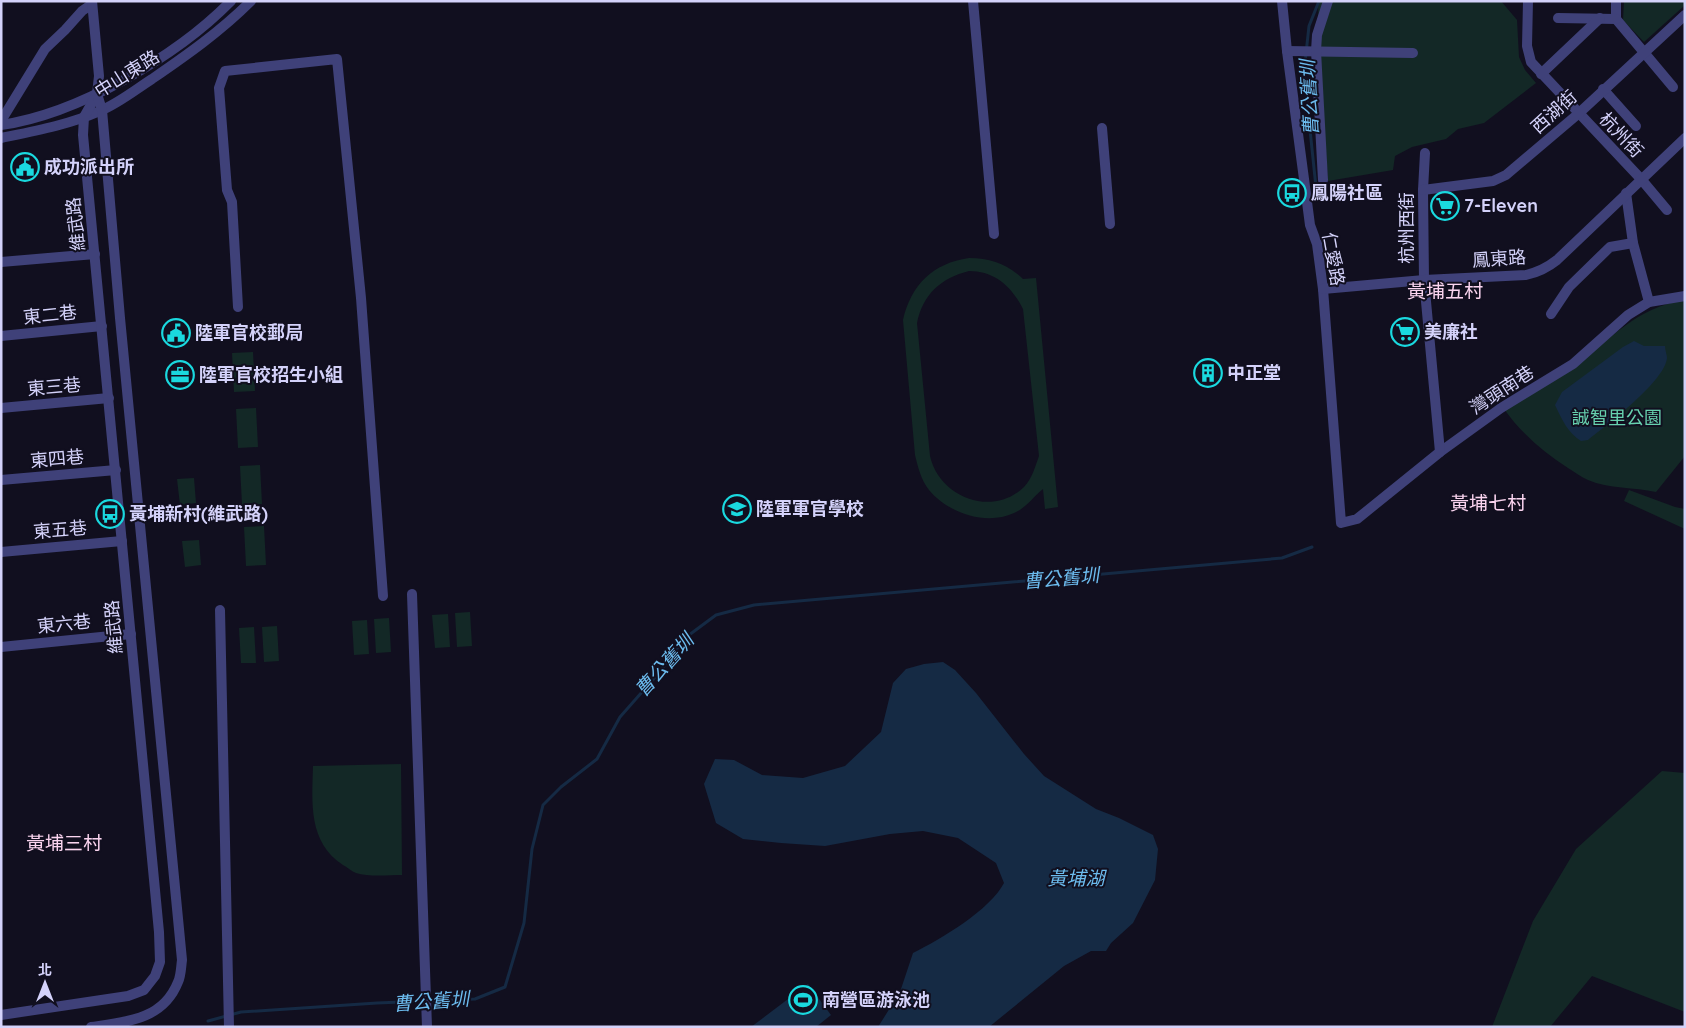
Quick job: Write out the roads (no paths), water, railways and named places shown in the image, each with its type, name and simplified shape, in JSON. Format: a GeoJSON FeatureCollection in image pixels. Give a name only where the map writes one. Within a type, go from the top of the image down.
{"type":"FeatureCollection","features":[{"type":"Feature","properties":{"kind":"street","name":"中山東路"},"geometry":{"type":"LineString","coordinates":[[1,125],[63,108],[121,82],[177,47],[231,1]]}},
{"type":"Feature","properties":{"kind":"street","name":"中山東路"},"geometry":{"type":"LineString","coordinates":[[1,138],[57,126],[102,110],[122,100],[232,20],[251,1]]}},
{"type":"Feature","properties":{"kind":"street"},"geometry":{"type":"LineString","coordinates":[[973,1],[994,234]]}},
{"type":"Feature","properties":{"kind":"street","name":"仁愛路"},"geometry":{"type":"LineString","coordinates":[[1282,1],[1291,51],[1310,225],[1317,244],[1323,289],[1341,523]]}},
{"type":"Feature","properties":{"kind":"street"},"geometry":{"type":"LineString","coordinates":[[1323,180],[1313,51],[1328,1]]}},
{"type":"Feature","properties":{"kind":"street","name":"杭州街"},"geometry":{"type":"LineString","coordinates":[[1528,1],[1527,46],[1531,62],[1641,179],[1667,210]]}},
{"type":"Feature","properties":{"kind":"street"},"geometry":{"type":"LineString","coordinates":[[1616,1],[1616,19],[1673,86]]}},
{"type":"Feature","properties":{"kind":"street"},"geometry":{"type":"LineString","coordinates":[[92,3],[99,70],[97,94]]}},
{"type":"Feature","properties":{"kind":"street"},"geometry":{"type":"LineString","coordinates":[[1,121],[45,49],[92,3]]}},
{"type":"Feature","properties":{"kind":"street"},"geometry":{"type":"LineString","coordinates":[[1558,18],[1616,19]]}},
{"type":"Feature","properties":{"kind":"street"},"geometry":{"type":"LineString","coordinates":[[1541,74],[1600,18]]}},
{"type":"Feature","properties":{"kind":"street","name":"西湖街"},"geometry":{"type":"LineString","coordinates":[[1423,190],[1493,181],[1506,175],[1578,114],[1644,51],[1684,18]]}},
{"type":"Feature","properties":{"kind":"street"},"geometry":{"type":"LineString","coordinates":[[1291,51],[1413,53]]}},
{"type":"Feature","properties":{"kind":"street"},"geometry":{"type":"LineString","coordinates":[[238,307],[232,202],[226,190],[218,88],[225,71],[337,59],[361,298],[383,596]]}},
{"type":"Feature","properties":{"kind":"street"},"geometry":{"type":"LineString","coordinates":[[1603,89],[1636,126]]}},
{"type":"Feature","properties":{"kind":"street","name":"維武路"},"geometry":{"type":"LineString","coordinates":[[91,1027],[123,1022],[152,1014],[169,1000],[178,981],[182,960],[120,318],[102,110],[97,94]]}},
{"type":"Feature","properties":{"kind":"street","name":"維武路"},"geometry":{"type":"LineString","coordinates":[[1,1015],[128,996],[144,990],[155,976],[160,962],[159,932],[116,470],[83,135],[84,117],[97,94]]}},
{"type":"Feature","properties":{"kind":"street"},"geometry":{"type":"LineString","coordinates":[[1102,128],[1110,224]]}},
{"type":"Feature","properties":{"kind":"street","name":"鳳東路"},"geometry":{"type":"LineString","coordinates":[[1323,289],[1424,280],[1526,275],[1539,272],[1557,260],[1685,138]]}},
{"type":"Feature","properties":{"kind":"street","name":"杭州西街"},"geometry":{"type":"LineString","coordinates":[[1425,153],[1423,190],[1424,280],[1440,452]]}},
{"type":"Feature","properties":{"kind":"street"},"geometry":{"type":"LineString","coordinates":[[1626,193],[1634,243],[1649,302]]}},
{"type":"Feature","properties":{"kind":"street"},"geometry":{"type":"LineString","coordinates":[[1551,314],[1569,287],[1610,247],[1634,243]]}},
{"type":"Feature","properties":{"kind":"street"},"geometry":{"type":"LineString","coordinates":[[1,262],[95,254]]}},
{"type":"Feature","properties":{"kind":"street","name":"灣頭南巷"},"geometry":{"type":"LineString","coordinates":[[1341,523],[1357,519],[1440,452],[1501,408],[1574,364],[1628,314],[1649,302],[1685,296]]}},
{"type":"Feature","properties":{"kind":"street","name":"東二巷"},"geometry":{"type":"LineString","coordinates":[[1,336],[102,326]]}},
{"type":"Feature","properties":{"kind":"street","name":"東三巷"},"geometry":{"type":"LineString","coordinates":[[1,408],[109,398]]}},
{"type":"Feature","properties":{"kind":"street","name":"東四巷"},"geometry":{"type":"LineString","coordinates":[[1,480],[116,470]]}},
{"type":"Feature","properties":{"kind":"street","name":"東五巷"},"geometry":{"type":"LineString","coordinates":[[1,552],[122,540]]}},
{"type":"Feature","properties":{"kind":"street"},"geometry":{"type":"LineString","coordinates":[[412,594],[427,1027]]}},
{"type":"Feature","properties":{"kind":"street"},"geometry":{"type":"LineString","coordinates":[[220,610],[229,1024]]}},
{"type":"Feature","properties":{"kind":"street","name":"東六巷"},"geometry":{"type":"LineString","coordinates":[[1,647],[130,634]]}},
{"type":"Feature","properties":{"kind":"water"},"geometry":{"type":"Polygon","coordinates":[[[1634,341],[1644,346],[1665,346],[1667,358],[1664,368],[1634,402],[1588,440],[1581,441],[1569,430],[1555,405],[1562,392],[1634,341]]]}},
{"type":"Feature","properties":{"kind":"water","name":"黃埔湖"},"geometry":{"type":"Polygon","coordinates":[[[943,662],[955,670],[976,693],[1024,754],[1044,776],[1096,809],[1153,835],[1158,849],[1155,880],[1133,923],[1111,943],[1106,951],[1091,951],[1064,966],[989,1027],[878,1027],[900,992],[913,953],[964,923],[997,893],[1004,883],[996,863],[958,838],[923,831],[890,834],[825,846],[743,839],[716,823],[704,784],[715,759],[734,760],[762,775],[803,778],[845,766],[881,732],[893,683],[906,669],[924,664],[943,662]]]}},
{"type":"Feature","properties":{"kind":"water","name":"南營區游泳池"},"geometry":{"type":"Polygon","coordinates":[[[808,984],[831,1015],[816,1027],[751,1027],[808,984]]]}},
{"type":"Feature","properties":{"kind":"waterway","name":"曹公舊圳"},"geometry":{"type":"LineString","coordinates":[[1317,197],[1304,72],[1309,26],[1319,1]]}},
{"type":"Feature","properties":{"kind":"waterway","name":"曹公舊圳"},"geometry":{"type":"LineString","coordinates":[[208,1021],[241,1012],[475,999],[505,987],[524,923],[532,849],[543,805],[561,787],[597,759],[620,717],[657,675],[685,638],[716,615],[754,605],[1282,558],[1312,547]]}},
{"type":"Feature","properties":{"kind":"place","name":"成功派出所"},"geometry":{"type":"Point","coordinates":[25,167]}},
{"type":"Feature","properties":{"kind":"place","name":"鳳陽社區"},"geometry":{"type":"Point","coordinates":[1292,193]}},
{"type":"Feature","properties":{"kind":"place","name":"7-Eleven"},"geometry":{"type":"Point","coordinates":[1445,206]}},
{"type":"Feature","properties":{"kind":"place","name":"美廉社"},"geometry":{"type":"Point","coordinates":[1405,332]}},
{"type":"Feature","properties":{"kind":"place","name":"陸軍官校郵局"},"geometry":{"type":"Point","coordinates":[176,333]}},
{"type":"Feature","properties":{"kind":"place","name":"中正堂"},"geometry":{"type":"Point","coordinates":[1208,373]}},
{"type":"Feature","properties":{"kind":"place","name":"陸軍官校招生小組"},"geometry":{"type":"Point","coordinates":[180,375]}},
{"type":"Feature","properties":{"kind":"place","name":"陸軍軍官學校"},"geometry":{"type":"Point","coordinates":[737,509]}},
{"type":"Feature","properties":{"kind":"place","name":"黃埔新村(維武路)"},"geometry":{"type":"Point","coordinates":[110,514]}},
{"type":"Feature","properties":{"kind":"place","name":"南營區游泳池"},"geometry":{"type":"Point","coordinates":[803,1000]}},
{"type":"Feature","properties":{"kind":"district","name":"黃埔五村"},"geometry":{"type":"Point","coordinates":[1445,291]}},
{"type":"Feature","properties":{"kind":"district","name":"黃埔七村"},"geometry":{"type":"Point","coordinates":[1488,503]}},
{"type":"Feature","properties":{"kind":"district","name":"黃埔三村"},"geometry":{"type":"Point","coordinates":[64,843]}},
{"type":"Feature","properties":{"kind":"park label","name":"誠智里公園"},"geometry":{"type":"Point","coordinates":[1617,418]}}]}
